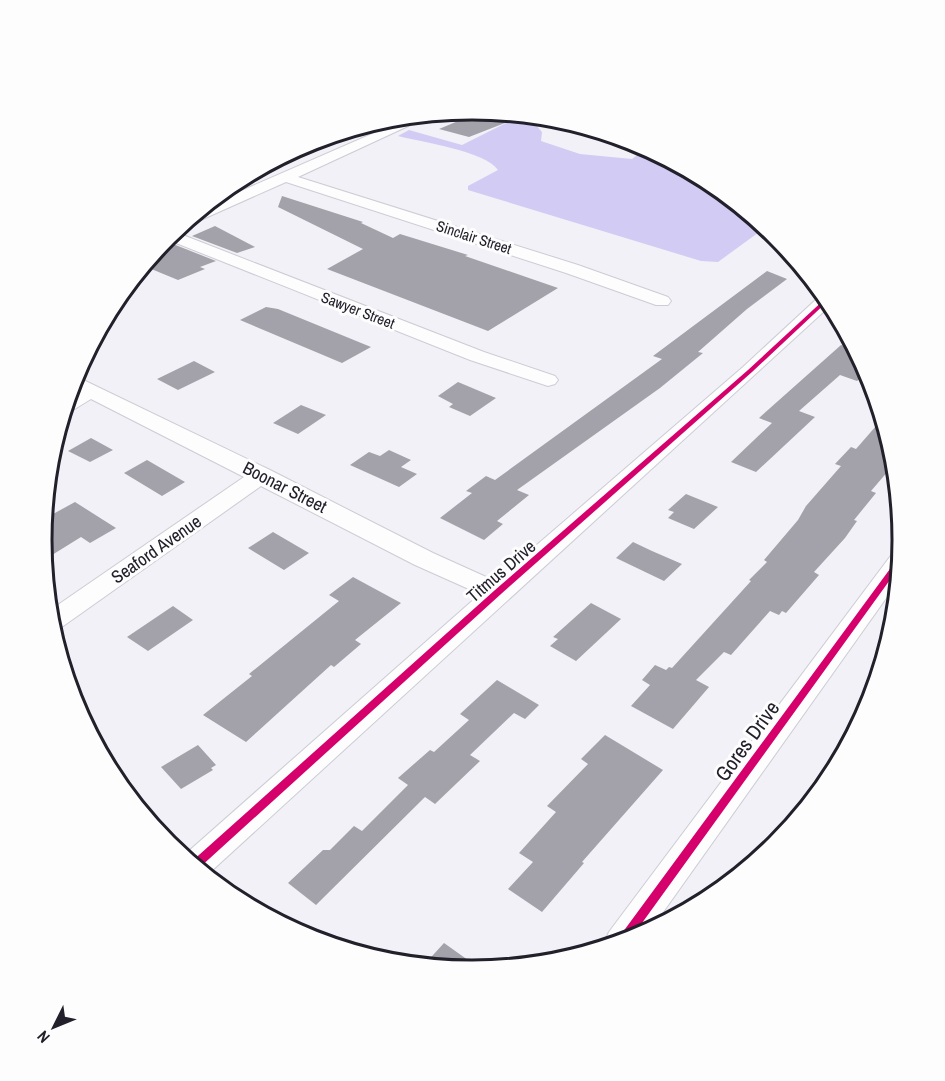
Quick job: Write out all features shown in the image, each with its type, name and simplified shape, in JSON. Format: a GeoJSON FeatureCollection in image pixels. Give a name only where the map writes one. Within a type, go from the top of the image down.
{"type":"FeatureCollection","features":[{"type":"Feature","properties":{"kind":"street"},"geometry":{"type":"LineString","coordinates":[[217,207],[396,128]]}},
{"type":"Feature","properties":{"kind":"street","name":"Sinclair Street"},"geometry":{"type":"LineString","coordinates":[[285,177],[572,269],[662,301]]}},
{"type":"Feature","properties":{"kind":"street","name":"Sawyer Street"},"geometry":{"type":"LineString","coordinates":[[181,240],[477,356],[548,380]]}},
{"type":"Feature","properties":{"kind":"street","name":"Titmus Drive"},"geometry":{"type":"LineString","coordinates":[[201,860],[820,305]]}},
{"type":"Feature","properties":{"kind":"street","name":"Boonar Street"},"geometry":{"type":"LineString","coordinates":[[82,387],[262,475],[424,559],[498,592]]}},
{"type":"Feature","properties":{"kind":"street","name":"Seaford Avenue"},"geometry":{"type":"LineString","coordinates":[[60,616],[262,475]]}},
{"type":"Feature","properties":{"kind":"street","name":"Gores Drive"},"geometry":{"type":"LineString","coordinates":[[631,930],[891,573]]}},
{"type":"Feature","properties":{"kind":"shaded area"},"geometry":{"type":"Polygon","coordinates":[[[506,123],[523,124],[537,126],[542,132],[541,141],[580,154],[632,159],[638,154],[706,191],[758,233],[718,262],[701,261],[468,190],[468,186],[498,170],[491,163],[467,152],[398,136],[409,130],[462,145],[506,123]]]}},
{"type":"Feature","properties":{"kind":"building"},"geometry":{"type":"Polygon","coordinates":[[[459,120],[508,122],[469,137],[439,129],[459,120]]]}},
{"type":"Feature","properties":{"kind":"building"},"geometry":{"type":"Polygon","coordinates":[[[282,196],[363,222],[361,223],[393,238],[400,234],[468,255],[465,256],[558,288],[488,331],[327,269],[363,249],[278,207],[282,196]]]}},
{"type":"Feature","properties":{"kind":"building"},"geometry":{"type":"Polygon","coordinates":[[[215,226],[255,247],[237,253],[192,236],[215,226]]]}},
{"type":"Feature","properties":{"kind":"building"},"geometry":{"type":"Polygon","coordinates":[[[175,245],[216,261],[200,267],[205,269],[178,280],[152,269],[175,245]]]}},
{"type":"Feature","properties":{"kind":"building"},"geometry":{"type":"Polygon","coordinates":[[[767,271],[787,279],[747,309],[698,352],[703,353],[660,388],[517,490],[529,495],[497,521],[503,524],[484,540],[440,518],[472,493],[466,491],[486,476],[495,480],[662,359],[653,356],[767,271]]]}},
{"type":"Feature","properties":{"kind":"building"},"geometry":{"type":"Polygon","coordinates":[[[266,307],[278,309],[371,347],[342,363],[240,320],[266,307]]]}},
{"type":"Feature","properties":{"kind":"building"},"geometry":{"type":"Polygon","coordinates":[[[841,345],[844,346],[860,378],[857,381],[840,375],[799,411],[815,417],[756,472],[731,462],[772,423],[759,418],[841,345]]]}},
{"type":"Feature","properties":{"kind":"building"},"geometry":{"type":"Polygon","coordinates":[[[194,361],[215,372],[178,390],[157,379],[194,361]]]}},
{"type":"Feature","properties":{"kind":"building"},"geometry":{"type":"Polygon","coordinates":[[[458,382],[496,398],[470,416],[449,407],[453,404],[438,396],[458,382]]]}},
{"type":"Feature","properties":{"kind":"building"},"geometry":{"type":"Polygon","coordinates":[[[301,405],[326,415],[298,434],[273,423],[301,405]]]}},
{"type":"Feature","properties":{"kind":"building"},"geometry":{"type":"Polygon","coordinates":[[[876,426],[887,473],[871,491],[876,493],[854,520],[857,521],[845,538],[814,572],[819,575],[786,613],[782,611],[779,615],[770,611],[731,655],[724,652],[696,680],[709,687],[673,729],[631,706],[650,685],[642,680],[655,665],[666,670],[669,667],[672,668],[767,562],[764,560],[841,466],[835,464],[851,447],[856,449],[876,426]]]}},
{"type":"Feature","properties":{"kind":"building"},"geometry":{"type":"Polygon","coordinates":[[[91,438],[113,450],[90,462],[68,451],[91,438]]]}},
{"type":"Feature","properties":{"kind":"building"},"geometry":{"type":"Polygon","coordinates":[[[389,450],[411,460],[401,467],[417,474],[399,487],[350,465],[369,452],[380,456],[389,450]]]}},
{"type":"Feature","properties":{"kind":"building"},"geometry":{"type":"Polygon","coordinates":[[[147,460],[185,482],[162,496],[124,473],[147,460]]]}},
{"type":"Feature","properties":{"kind":"building"},"geometry":{"type":"Polygon","coordinates":[[[686,494],[718,507],[694,529],[668,518],[674,512],[668,510],[686,494]]]}},
{"type":"Feature","properties":{"kind":"building"},"geometry":{"type":"Polygon","coordinates":[[[75,502],[116,528],[90,543],[81,537],[53,555],[53,514],[75,502]]]}},
{"type":"Feature","properties":{"kind":"building"},"geometry":{"type":"Polygon","coordinates":[[[273,532],[309,553],[284,570],[248,548],[273,532]]]}},
{"type":"Feature","properties":{"kind":"building"},"geometry":{"type":"Polygon","coordinates":[[[633,542],[682,564],[664,581],[616,558],[633,542]]]}},
{"type":"Feature","properties":{"kind":"building"},"geometry":{"type":"Polygon","coordinates":[[[353,577],[401,603],[355,640],[361,644],[334,667],[331,665],[246,742],[203,715],[252,676],[249,674],[339,601],[329,595],[353,577]]]}},
{"type":"Feature","properties":{"kind":"building"},"geometry":{"type":"Polygon","coordinates":[[[591,603],[621,619],[576,661],[550,646],[558,639],[553,637],[591,603]]]}},
{"type":"Feature","properties":{"kind":"building"},"geometry":{"type":"Polygon","coordinates":[[[173,606],[193,620],[148,651],[127,637],[173,606]]]}},
{"type":"Feature","properties":{"kind":"building"},"geometry":{"type":"Polygon","coordinates":[[[497,680],[539,705],[525,719],[514,713],[470,755],[480,761],[435,804],[425,797],[316,905],[288,883],[323,850],[330,850],[354,826],[362,831],[408,785],[398,778],[430,750],[434,752],[469,720],[460,714],[497,680]]]}},
{"type":"Feature","properties":{"kind":"building"},"geometry":{"type":"Polygon","coordinates":[[[605,735],[663,770],[582,862],[584,863],[542,912],[508,889],[533,862],[519,853],[556,812],[547,806],[588,764],[581,759],[605,735]]]}},
{"type":"Feature","properties":{"kind":"building"},"geometry":{"type":"Polygon","coordinates":[[[198,745],[216,765],[211,768],[213,770],[181,789],[161,767],[198,745]]]}},
{"type":"Feature","properties":{"kind":"building"},"geometry":{"type":"Polygon","coordinates":[[[444,943],[468,960],[445,960],[430,958],[444,943]]]}},
{"type":"Feature","properties":{"kind":"cycle path"},"geometry":{"type":"LineString","coordinates":[[201,860],[498,592],[750,371],[821,305]]}},
{"type":"Feature","properties":{"kind":"cycle path"},"geometry":{"type":"LineString","coordinates":[[631,930],[891,573]]}}]}
